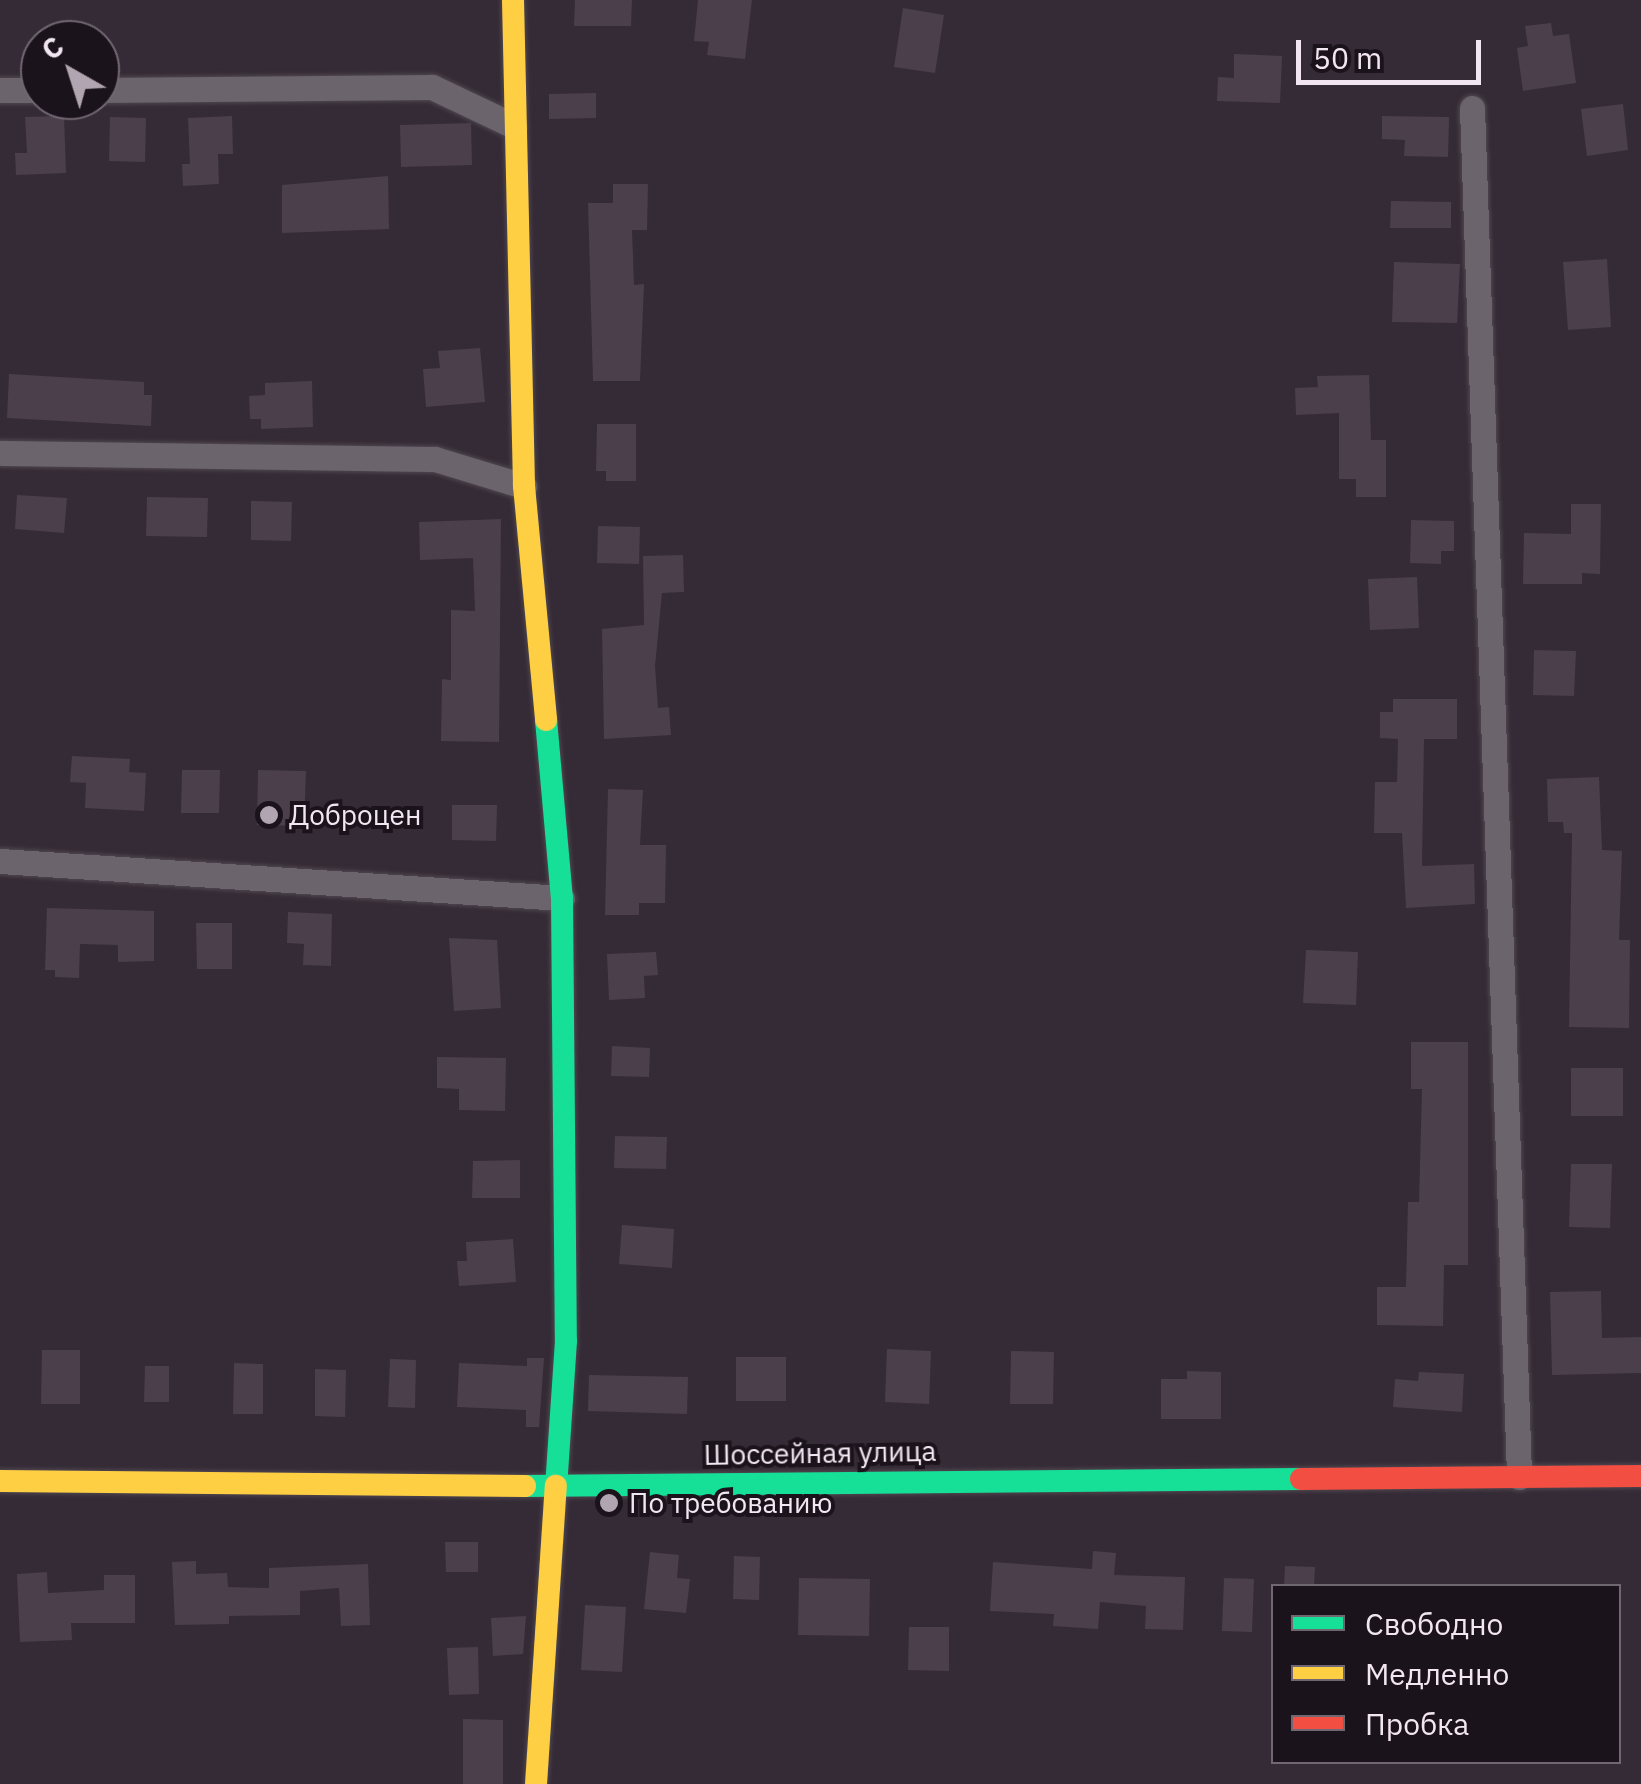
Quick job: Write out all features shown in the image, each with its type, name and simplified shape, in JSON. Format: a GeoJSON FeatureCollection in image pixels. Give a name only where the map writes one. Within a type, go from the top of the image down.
{"type":"FeatureCollection","features":[{"type":"Feature","properties":{"kind":"street"},"geometry":{"type":"LineString","coordinates":[[514,0],[524,486],[562,898],[566,1340],[552,1486],[536,1784]]}},
{"type":"Feature","properties":{"kind":"street"},"geometry":{"type":"LineString","coordinates":[[120,90],[432,87],[514,126]]}},
{"type":"Feature","properties":{"kind":"street"},"geometry":{"type":"LineString","coordinates":[[1472,108],[1519,1477]]}},
{"type":"Feature","properties":{"kind":"street"},"geometry":{"type":"LineString","coordinates":[[0,452],[435,459],[524,486]]}},
{"type":"Feature","properties":{"kind":"street"},"geometry":{"type":"LineString","coordinates":[[0,861],[562,898]]}},
{"type":"Feature","properties":{"kind":"street","name":"Шоссейная улица"},"geometry":{"type":"LineString","coordinates":[[0,1481],[552,1486],[1641,1476]]}},
{"type":"Feature","properties":{"kind":"building"},"geometry":{"type":"Polygon","coordinates":[[[575,0],[632,0],[631,26],[574,26],[575,0]]]}},
{"type":"Feature","properties":{"kind":"building"},"geometry":{"type":"Polygon","coordinates":[[[698,0],[752,0],[745,59],[707,55],[709,42],[694,41],[698,0]]]}},
{"type":"Feature","properties":{"kind":"building"},"geometry":{"type":"Polygon","coordinates":[[[903,8],[944,15],[935,73],[894,67],[903,8]]]}},
{"type":"Feature","properties":{"kind":"building"},"geometry":{"type":"Polygon","coordinates":[[[1551,23],[1553,36],[1569,34],[1576,83],[1523,91],[1517,48],[1528,46],[1525,26],[1551,23]]]}},
{"type":"Feature","properties":{"kind":"building"},"geometry":{"type":"Polygon","coordinates":[[[1234,54],[1282,56],[1280,103],[1217,101],[1218,77],[1234,78],[1234,54]]]}},
{"type":"Feature","properties":{"kind":"building"},"geometry":{"type":"Polygon","coordinates":[[[596,93],[596,118],[549,119],[549,94],[596,93]]]}},
{"type":"Feature","properties":{"kind":"building"},"geometry":{"type":"Polygon","coordinates":[[[1623,104],[1628,150],[1587,156],[1581,109],[1623,104]]]}},
{"type":"Feature","properties":{"kind":"building"},"geometry":{"type":"Polygon","coordinates":[[[232,116],[233,154],[218,154],[219,184],[183,186],[182,164],[190,164],[188,118],[232,116]]]}},
{"type":"Feature","properties":{"kind":"building"},"geometry":{"type":"Polygon","coordinates":[[[1382,116],[1449,117],[1448,157],[1404,156],[1405,140],[1382,139],[1382,116]]]}},
{"type":"Feature","properties":{"kind":"building"},"geometry":{"type":"Polygon","coordinates":[[[146,118],[145,162],[109,161],[110,120],[146,118]]]}},
{"type":"Feature","properties":{"kind":"building"},"geometry":{"type":"Polygon","coordinates":[[[25,120],[64,120],[66,173],[16,175],[15,153],[27,153],[25,120]]]}},
{"type":"Feature","properties":{"kind":"building"},"geometry":{"type":"Polygon","coordinates":[[[471,123],[472,165],[401,167],[400,125],[471,123]]]}},
{"type":"Feature","properties":{"kind":"building"},"geometry":{"type":"Polygon","coordinates":[[[388,176],[389,229],[282,233],[282,185],[388,176]]]}},
{"type":"Feature","properties":{"kind":"building"},"geometry":{"type":"Polygon","coordinates":[[[613,184],[648,184],[647,230],[632,230],[634,285],[644,284],[640,381],[593,381],[588,203],[613,203],[613,184]]]}},
{"type":"Feature","properties":{"kind":"building"},"geometry":{"type":"Polygon","coordinates":[[[1391,201],[1451,202],[1451,228],[1390,228],[1391,201]]]}},
{"type":"Feature","properties":{"kind":"building"},"geometry":{"type":"Polygon","coordinates":[[[1607,259],[1611,327],[1568,330],[1563,262],[1607,259]]]}},
{"type":"Feature","properties":{"kind":"building"},"geometry":{"type":"Polygon","coordinates":[[[1394,262],[1460,264],[1457,323],[1392,322],[1394,262]]]}},
{"type":"Feature","properties":{"kind":"building"},"geometry":{"type":"Polygon","coordinates":[[[480,348],[485,402],[426,407],[423,369],[440,368],[438,351],[480,348]]]}},
{"type":"Feature","properties":{"kind":"building"},"geometry":{"type":"Polygon","coordinates":[[[9,374],[144,382],[144,395],[152,395],[151,426],[7,418],[9,374]]]}},
{"type":"Feature","properties":{"kind":"building"},"geometry":{"type":"Polygon","coordinates":[[[1369,375],[1371,440],[1386,440],[1386,497],[1356,497],[1356,479],[1339,479],[1339,413],[1296,415],[1295,388],[1318,387],[1317,376],[1369,375]]]}},
{"type":"Feature","properties":{"kind":"building"},"geometry":{"type":"Polygon","coordinates":[[[312,381],[313,427],[261,429],[261,419],[250,419],[249,396],[265,395],[265,383],[312,381]]]}},
{"type":"Feature","properties":{"kind":"building"},"geometry":{"type":"Polygon","coordinates":[[[597,424],[636,424],[636,481],[606,481],[606,471],[596,471],[597,424]]]}},
{"type":"Feature","properties":{"kind":"building"},"geometry":{"type":"Polygon","coordinates":[[[17,495],[67,498],[64,533],[15,529],[17,495]]]}},
{"type":"Feature","properties":{"kind":"building"},"geometry":{"type":"Polygon","coordinates":[[[147,497],[208,498],[207,537],[146,536],[147,497]]]}},
{"type":"Feature","properties":{"kind":"building"},"geometry":{"type":"Polygon","coordinates":[[[251,501],[292,502],[291,541],[251,540],[251,501]]]}},
{"type":"Feature","properties":{"kind":"building"},"geometry":{"type":"Polygon","coordinates":[[[1571,504],[1601,504],[1600,574],[1582,573],[1582,584],[1523,584],[1524,533],[1571,534],[1571,504]]]}},
{"type":"Feature","properties":{"kind":"building"},"geometry":{"type":"Polygon","coordinates":[[[501,519],[499,742],[441,741],[442,679],[451,680],[451,610],[475,611],[473,558],[420,560],[419,522],[501,519]]]}},
{"type":"Feature","properties":{"kind":"building"},"geometry":{"type":"Polygon","coordinates":[[[1411,520],[1454,521],[1454,551],[1441,551],[1441,564],[1410,563],[1411,520]]]}},
{"type":"Feature","properties":{"kind":"building"},"geometry":{"type":"Polygon","coordinates":[[[598,526],[640,527],[639,564],[597,563],[598,526]]]}},
{"type":"Feature","properties":{"kind":"building"},"geometry":{"type":"Polygon","coordinates":[[[683,555],[684,592],[662,593],[655,666],[658,708],[669,707],[671,735],[604,739],[602,629],[644,625],[643,556],[683,555]]]}},
{"type":"Feature","properties":{"kind":"building"},"geometry":{"type":"Polygon","coordinates":[[[1417,577],[1419,628],[1370,630],[1368,579],[1417,577]]]}},
{"type":"Feature","properties":{"kind":"building"},"geometry":{"type":"Polygon","coordinates":[[[1534,650],[1576,651],[1574,696],[1533,695],[1534,650]]]}},
{"type":"Feature","properties":{"kind":"building"},"geometry":{"type":"Polygon","coordinates":[[[1393,699],[1457,699],[1457,739],[1424,739],[1422,866],[1474,864],[1475,904],[1406,908],[1402,833],[1374,833],[1375,782],[1397,782],[1398,739],[1380,738],[1380,712],[1393,712],[1393,699]]]}},
{"type":"Feature","properties":{"kind":"building"},"geometry":{"type":"Polygon","coordinates":[[[72,756],[130,759],[129,772],[146,773],[144,811],[85,808],[86,783],[70,782],[72,756]]]}},
{"type":"Feature","properties":{"kind":"building"},"geometry":{"type":"Polygon","coordinates":[[[182,770],[220,770],[219,813],[181,813],[182,770]]]}},
{"type":"Feature","properties":{"kind":"building"},"geometry":{"type":"Polygon","coordinates":[[[258,770],[306,771],[304,826],[257,825],[258,770]]]}},
{"type":"Feature","properties":{"kind":"building"},"geometry":{"type":"Polygon","coordinates":[[[1599,777],[1602,850],[1622,851],[1619,940],[1630,940],[1629,1028],[1569,1027],[1572,833],[1564,833],[1563,822],[1548,822],[1547,779],[1599,777]]]}},
{"type":"Feature","properties":{"kind":"building"},"geometry":{"type":"Polygon","coordinates":[[[608,789],[643,790],[640,845],[666,845],[665,903],[639,903],[639,915],[605,915],[608,789]]]}},
{"type":"Feature","properties":{"kind":"building"},"geometry":{"type":"Polygon","coordinates":[[[452,805],[497,805],[496,841],[452,840],[452,805]]]}},
{"type":"Feature","properties":{"kind":"building"},"geometry":{"type":"Polygon","coordinates":[[[47,908],[154,911],[154,961],[118,962],[118,945],[80,944],[79,978],[55,977],[55,970],[45,970],[47,908]]]}},
{"type":"Feature","properties":{"kind":"building"},"geometry":{"type":"Polygon","coordinates":[[[288,912],[332,914],[331,966],[303,965],[304,944],[287,943],[288,912]]]}},
{"type":"Feature","properties":{"kind":"building"},"geometry":{"type":"Polygon","coordinates":[[[196,923],[232,923],[232,969],[197,969],[196,923]]]}},
{"type":"Feature","properties":{"kind":"building"},"geometry":{"type":"Polygon","coordinates":[[[449,938],[497,940],[501,1008],[454,1011],[449,938]]]}},
{"type":"Feature","properties":{"kind":"building"},"geometry":{"type":"Polygon","coordinates":[[[1306,950],[1358,952],[1356,1005],[1303,1003],[1306,950]]]}},
{"type":"Feature","properties":{"kind":"building"},"geometry":{"type":"Polygon","coordinates":[[[656,952],[658,975],[644,976],[645,998],[609,1000],[607,954],[656,952]]]}},
{"type":"Feature","properties":{"kind":"building"},"geometry":{"type":"Polygon","coordinates":[[[1411,1042],[1468,1042],[1468,1265],[1444,1265],[1443,1326],[1377,1325],[1377,1287],[1406,1287],[1408,1202],[1419,1202],[1422,1089],[1411,1089],[1411,1042]]]}},
{"type":"Feature","properties":{"kind":"building"},"geometry":{"type":"Polygon","coordinates":[[[612,1046],[650,1048],[649,1077],[611,1076],[612,1046]]]}},
{"type":"Feature","properties":{"kind":"building"},"geometry":{"type":"Polygon","coordinates":[[[437,1057],[506,1058],[505,1111],[459,1110],[459,1089],[437,1088],[437,1057]]]}},
{"type":"Feature","properties":{"kind":"building"},"geometry":{"type":"Polygon","coordinates":[[[1571,1068],[1623,1068],[1623,1116],[1571,1116],[1571,1068]]]}},
{"type":"Feature","properties":{"kind":"building"},"geometry":{"type":"Polygon","coordinates":[[[615,1136],[667,1137],[666,1169],[614,1168],[615,1136]]]}},
{"type":"Feature","properties":{"kind":"building"},"geometry":{"type":"Polygon","coordinates":[[[520,1160],[520,1198],[472,1198],[473,1161],[520,1160]]]}},
{"type":"Feature","properties":{"kind":"building"},"geometry":{"type":"Polygon","coordinates":[[[1571,1164],[1612,1164],[1610,1228],[1569,1227],[1571,1164]]]}},
{"type":"Feature","properties":{"kind":"building"},"geometry":{"type":"Polygon","coordinates":[[[622,1225],[674,1229],[672,1268],[619,1264],[622,1225]]]}},
{"type":"Feature","properties":{"kind":"building"},"geometry":{"type":"Polygon","coordinates":[[[513,1239],[516,1282],[459,1286],[457,1261],[467,1261],[466,1242],[513,1239]]]}},
{"type":"Feature","properties":{"kind":"building"},"geometry":{"type":"Polygon","coordinates":[[[1601,1291],[1602,1338],[1641,1337],[1641,1373],[1552,1375],[1550,1292],[1601,1291]]]}},
{"type":"Feature","properties":{"kind":"building"},"geometry":{"type":"Polygon","coordinates":[[[887,1349],[931,1351],[929,1404],[885,1402],[887,1349]]]}},
{"type":"Feature","properties":{"kind":"building"},"geometry":{"type":"Polygon","coordinates":[[[42,1350],[80,1350],[80,1404],[41,1404],[42,1350]]]}},
{"type":"Feature","properties":{"kind":"building"},"geometry":{"type":"Polygon","coordinates":[[[1011,1351],[1054,1352],[1053,1404],[1010,1404],[1011,1351]]]}},
{"type":"Feature","properties":{"kind":"building"},"geometry":{"type":"Polygon","coordinates":[[[736,1357],[786,1357],[786,1401],[736,1401],[736,1357]]]}},
{"type":"Feature","properties":{"kind":"building"},"geometry":{"type":"Polygon","coordinates":[[[527,1358],[544,1358],[539,1427],[526,1427],[526,1410],[457,1407],[459,1363],[527,1366],[527,1358]]]}},
{"type":"Feature","properties":{"kind":"building"},"geometry":{"type":"Polygon","coordinates":[[[390,1359],[416,1360],[415,1408],[388,1407],[390,1359]]]}},
{"type":"Feature","properties":{"kind":"building"},"geometry":{"type":"Polygon","coordinates":[[[234,1363],[263,1364],[263,1414],[233,1414],[234,1363]]]}},
{"type":"Feature","properties":{"kind":"building"},"geometry":{"type":"Polygon","coordinates":[[[145,1366],[169,1366],[169,1402],[144,1402],[145,1366]]]}},
{"type":"Feature","properties":{"kind":"building"},"geometry":{"type":"Polygon","coordinates":[[[315,1369],[346,1370],[345,1417],[315,1416],[315,1369]]]}},
{"type":"Feature","properties":{"kind":"building"},"geometry":{"type":"Polygon","coordinates":[[[1187,1371],[1221,1372],[1221,1419],[1161,1419],[1161,1379],[1187,1379],[1187,1371]]]}},
{"type":"Feature","properties":{"kind":"building"},"geometry":{"type":"Polygon","coordinates":[[[1419,1372],[1464,1374],[1462,1412],[1393,1407],[1395,1379],[1418,1381],[1419,1372]]]}},
{"type":"Feature","properties":{"kind":"building"},"geometry":{"type":"Polygon","coordinates":[[[589,1375],[688,1377],[687,1414],[588,1411],[589,1375]]]}},
{"type":"Feature","properties":{"kind":"building"},"geometry":{"type":"Polygon","coordinates":[[[445,1542],[478,1542],[478,1572],[446,1572],[445,1542]]]}},
{"type":"Feature","properties":{"kind":"building"},"geometry":{"type":"Polygon","coordinates":[[[1093,1551],[1116,1553],[1114,1575],[1185,1577],[1183,1630],[1145,1629],[1146,1606],[1100,1602],[1098,1629],[1053,1626],[1054,1614],[990,1611],[993,1562],[1092,1569],[1093,1551]]]}},
{"type":"Feature","properties":{"kind":"building"},"geometry":{"type":"Polygon","coordinates":[[[650,1552],[679,1555],[677,1578],[690,1579],[686,1613],[644,1609],[650,1552]]]}},
{"type":"Feature","properties":{"kind":"building"},"geometry":{"type":"Polygon","coordinates":[[[734,1556],[760,1557],[759,1600],[733,1599],[734,1556]]]}},
{"type":"Feature","properties":{"kind":"building"},"geometry":{"type":"Polygon","coordinates":[[[196,1561],[196,1574],[227,1573],[228,1587],[269,1588],[269,1568],[368,1564],[370,1625],[341,1626],[339,1588],[300,1591],[300,1615],[229,1616],[229,1624],[175,1625],[172,1562],[196,1561]]]}},
{"type":"Feature","properties":{"kind":"building"},"geometry":{"type":"Polygon","coordinates":[[[1285,1566],[1315,1567],[1314,1584],[1284,1584],[1285,1566]]]}},
{"type":"Feature","properties":{"kind":"building"},"geometry":{"type":"Polygon","coordinates":[[[47,1572],[48,1593],[104,1590],[104,1575],[135,1575],[135,1623],[71,1623],[72,1640],[20,1642],[17,1574],[47,1572]]]}},
{"type":"Feature","properties":{"kind":"building"},"geometry":{"type":"Polygon","coordinates":[[[799,1578],[870,1579],[869,1636],[798,1635],[799,1578]]]}},
{"type":"Feature","properties":{"kind":"building"},"geometry":{"type":"Polygon","coordinates":[[[1224,1578],[1254,1579],[1252,1632],[1222,1631],[1224,1578]]]}},
{"type":"Feature","properties":{"kind":"building"},"geometry":{"type":"Polygon","coordinates":[[[585,1605],[626,1607],[622,1672],[581,1670],[585,1605]]]}},
{"type":"Feature","properties":{"kind":"building"},"geometry":{"type":"Polygon","coordinates":[[[526,1616],[523,1654],[493,1656],[491,1618],[526,1616]]]}},
{"type":"Feature","properties":{"kind":"building"},"geometry":{"type":"Polygon","coordinates":[[[909,1627],[949,1627],[949,1671],[908,1670],[909,1627]]]}},
{"type":"Feature","properties":{"kind":"building"},"geometry":{"type":"Polygon","coordinates":[[[478,1647],[479,1694],[449,1695],[447,1648],[478,1647]]]}},
{"type":"Feature","properties":{"kind":"building"},"geometry":{"type":"Polygon","coordinates":[[[463,1719],[503,1720],[503,1784],[463,1784],[463,1719]]]}},
{"type":"Feature","properties":{"kind":"traffic: fast"},"geometry":{"type":"LineString","coordinates":[[546,720],[562,898],[566,1341],[556,1486]]}},
{"type":"Feature","properties":{"kind":"traffic: fast"},"geometry":{"type":"LineString","coordinates":[[525,1486],[1301,1479]]}},
{"type":"Feature","properties":{"kind":"traffic: slow"},"geometry":{"type":"LineString","coordinates":[[513,0],[524,486],[546,720]]}},
{"type":"Feature","properties":{"kind":"traffic: slow"},"geometry":{"type":"LineString","coordinates":[[0,1481],[525,1486]]}},
{"type":"Feature","properties":{"kind":"traffic: slow"},"geometry":{"type":"LineString","coordinates":[[536,1784],[556,1486]]}},
{"type":"Feature","properties":{"kind":"traffic: jam"},"geometry":{"type":"LineString","coordinates":[[1301,1479],[1641,1476]]}},
{"type":"Feature","properties":{"kind":"place","name":"Доброцен"},"geometry":{"type":"Point","coordinates":[269,815]}},
{"type":"Feature","properties":{"kind":"place","name":"По требованию"},"geometry":{"type":"Point","coordinates":[609,1503]}}]}
